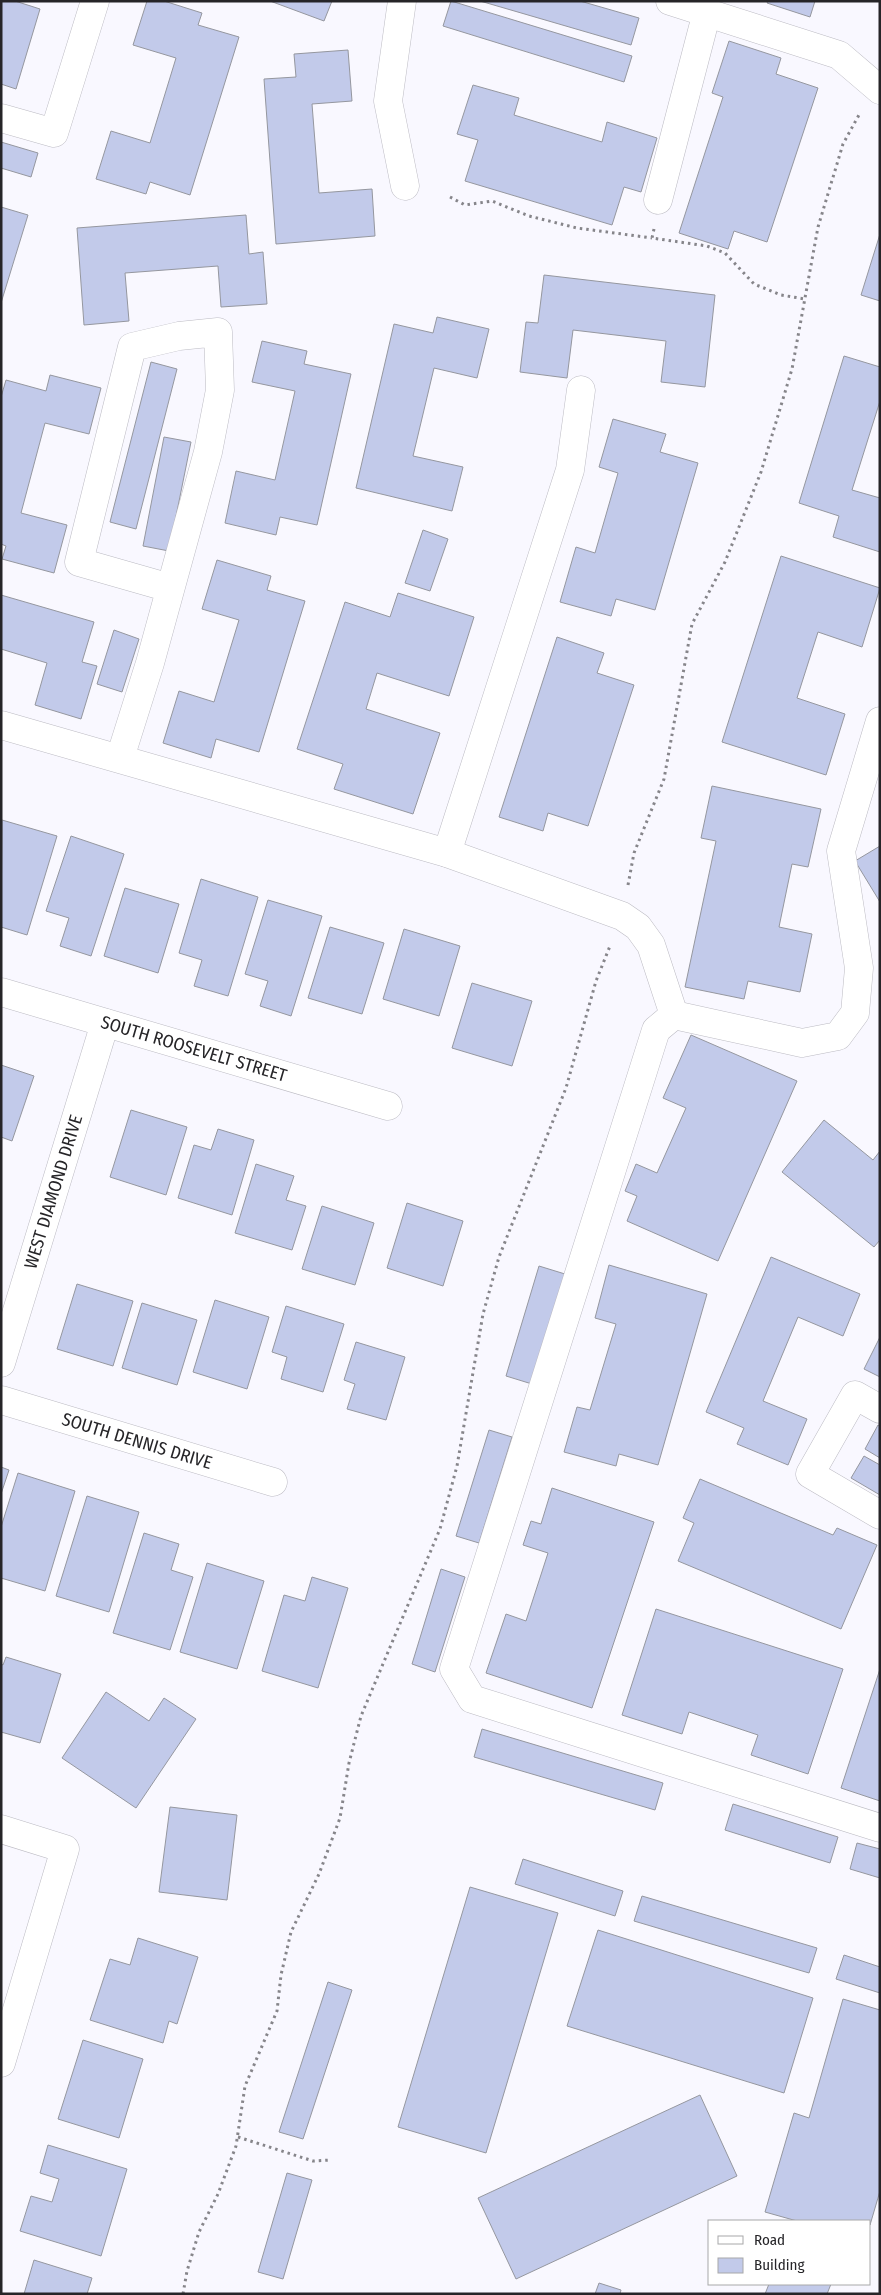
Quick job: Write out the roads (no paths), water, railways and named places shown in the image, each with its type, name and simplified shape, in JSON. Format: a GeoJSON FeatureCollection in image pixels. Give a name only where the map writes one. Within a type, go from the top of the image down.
{"type":"FeatureCollection","features":[{"type":"Feature","properties":{"kind":"street"},"geometry":{"type":"LineString","coordinates":[[1,118],[54,133],[95,1]]}},
{"type":"Feature","properties":{"kind":"street"},"geometry":{"type":"LineString","coordinates":[[402,1],[388,101],[405,186]]}},
{"type":"Feature","properties":{"kind":"street"},"geometry":{"type":"LineString","coordinates":[[670,1],[839,55],[879,89]]}},
{"type":"Feature","properties":{"kind":"street"},"geometry":{"type":"LineString","coordinates":[[658,200],[707,12]]}},
{"type":"Feature","properties":{"kind":"street"},"geometry":{"type":"LineString","coordinates":[[120,758],[150,663],[208,452],[220,390],[218,332],[179,336],[132,347],[79,562],[170,588]]}},
{"type":"Feature","properties":{"kind":"street"},"geometry":{"type":"LineString","coordinates":[[447,853],[570,470],[581,390]]}},
{"type":"Feature","properties":{"kind":"street"},"geometry":{"type":"LineString","coordinates":[[674,1015],[802,1043],[838,1036],[855,1013],[859,968],[841,851],[880,721]]}},
{"type":"Feature","properties":{"kind":"street"},"geometry":{"type":"LineString","coordinates":[[1,725],[447,853],[622,916],[638,927],[651,945],[674,1015]]}},
{"type":"Feature","properties":{"kind":"street","name":"SOUTH ROOSEVELT STREET"},"geometry":{"type":"LineString","coordinates":[[1,992],[388,1106]]}},
{"type":"Feature","properties":{"kind":"street"},"geometry":{"type":"LineString","coordinates":[[674,1015],[656,1030],[454,1669],[472,1699],[880,1828]]}},
{"type":"Feature","properties":{"kind":"street","name":"WEST DIAMOND DRIVE"},"geometry":{"type":"LineString","coordinates":[[1,1363],[105,1023]]}},
{"type":"Feature","properties":{"kind":"street"},"geometry":{"type":"LineString","coordinates":[[880,1409],[855,1394],[810,1474],[880,1515]]}},
{"type":"Feature","properties":{"kind":"street","name":"SOUTH DENNIS DRIVE"},"geometry":{"type":"LineString","coordinates":[[1,1400],[273,1482]]}},
{"type":"Feature","properties":{"kind":"street"},"geometry":{"type":"LineString","coordinates":[[1,1829],[64,1849],[1,2063]]}}]}
